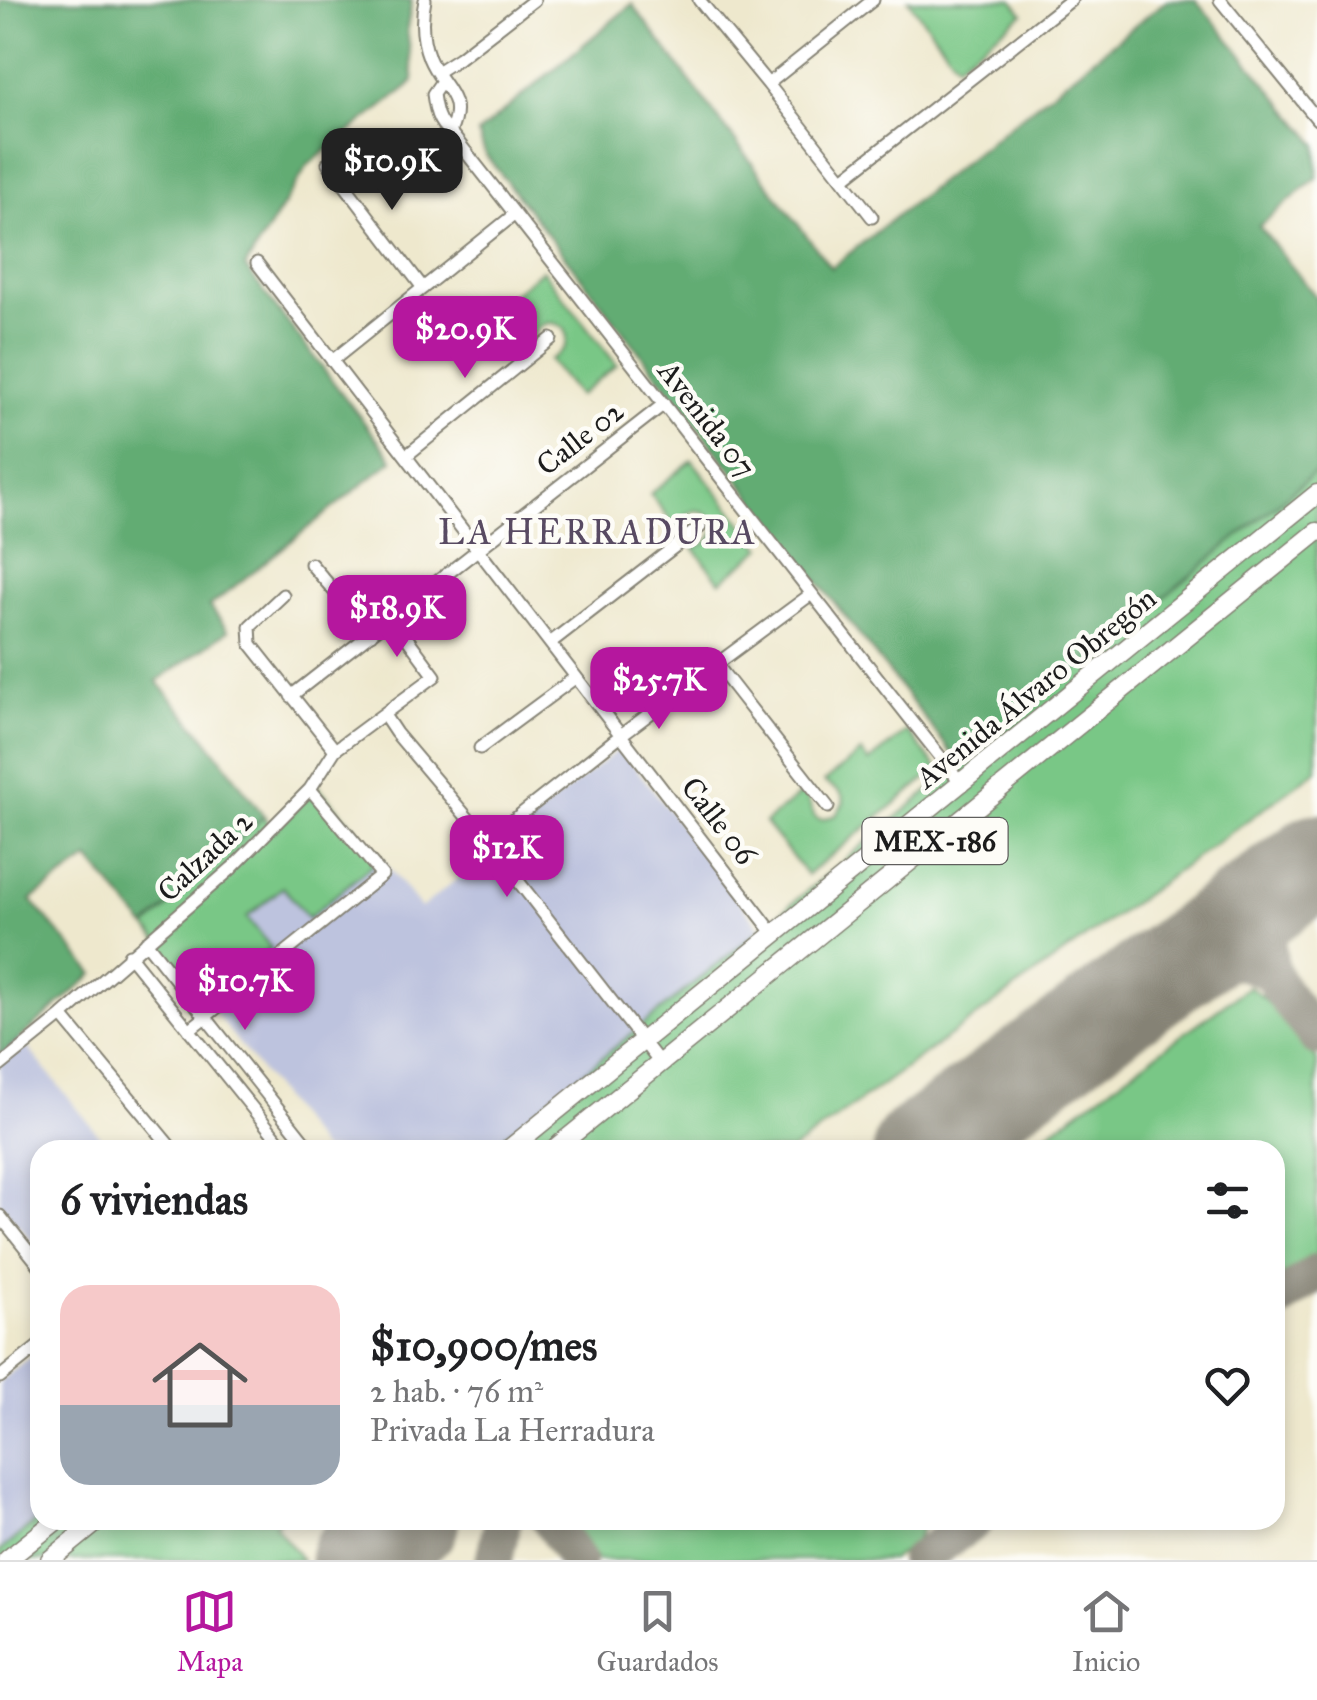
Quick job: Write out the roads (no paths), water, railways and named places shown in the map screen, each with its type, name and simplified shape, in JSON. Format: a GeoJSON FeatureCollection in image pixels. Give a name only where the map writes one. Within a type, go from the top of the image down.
{"type":"FeatureCollection","features":[{"type":"Feature","properties":{"kind":"main road","name":"Avenida Álvaro Obregón"},"geometry":{"type":"LineString","coordinates":[[520,1140],[1317,494]]}},
{"type":"Feature","properties":{"kind":"main road","name":"Avenida Álvaro Obregón"},"geometry":{"type":"LineString","coordinates":[[565,1140],[1317,532]]}},
{"type":"Feature","properties":{"kind":"main road"},"geometry":{"type":"LineString","coordinates":[[7,1560],[44,1530]]}},
{"type":"Feature","properties":{"kind":"main road"},"geometry":{"type":"LineString","coordinates":[[50,1560],[87,1530]]}},
{"type":"Feature","properties":{"kind":"street"},"geometry":{"type":"LineString","coordinates":[[425,0],[423,32],[429,57],[439,76],[456,100],[450,132],[440,122],[433,94],[439,76],[534,0]]}},
{"type":"Feature","properties":{"kind":"street"},"geometry":{"type":"LineString","coordinates":[[699,0],[872,217]]}},
{"type":"Feature","properties":{"kind":"street"},"geometry":{"type":"LineString","coordinates":[[768,84],[873,0]]}},
{"type":"Feature","properties":{"kind":"street"},"geometry":{"type":"LineString","coordinates":[[843,179],[1071,0]]}},
{"type":"Feature","properties":{"kind":"street"},"geometry":{"type":"LineString","coordinates":[[1220,0],[1317,120]]}},
{"type":"Feature","properties":{"kind":"street","name":"Avenida 07"},"geometry":{"type":"LineString","coordinates":[[450,132],[962,784]]}},
{"type":"Feature","properties":{"kind":"street"},"geometry":{"type":"LineString","coordinates":[[328,164],[424,288]]}},
{"type":"Feature","properties":{"kind":"street"},"geometry":{"type":"LineString","coordinates":[[332,361],[515,214]]}},
{"type":"Feature","properties":{"kind":"street","name":"Calle 06"},"geometry":{"type":"LineString","coordinates":[[258,264],[774,934]]}},
{"type":"Feature","properties":{"kind":"street"},"geometry":{"type":"LineString","coordinates":[[406,456],[551,339]]}},
{"type":"Feature","properties":{"kind":"street","name":"Calle 02"},"geometry":{"type":"LineString","coordinates":[[291,696],[664,404]]}},
{"type":"Feature","properties":{"kind":"street"},"geometry":{"type":"LineString","coordinates":[[550,643],[700,527]]}},
{"type":"Feature","properties":{"kind":"street"},"geometry":{"type":"LineString","coordinates":[[311,564],[371,634]]}},
{"type":"Feature","properties":{"kind":"street"},"geometry":{"type":"LineString","coordinates":[[283,595],[250,626],[250,644],[335,750]]}},
{"type":"Feature","properties":{"kind":"street"},"geometry":{"type":"LineString","coordinates":[[486,841],[810,595]]}},
{"type":"Feature","properties":{"kind":"street","name":"Calzada 2"},"geometry":{"type":"LineString","coordinates":[[0,1066],[232,868],[310,789],[335,750],[435,676],[392,618]]}},
{"type":"Feature","properties":{"kind":"street"},"geometry":{"type":"LineString","coordinates":[[716,664],[828,807]]}},
{"type":"Feature","properties":{"kind":"street"},"geometry":{"type":"LineString","coordinates":[[480,748],[576,677]]}},
{"type":"Feature","properties":{"kind":"street"},"geometry":{"type":"LineString","coordinates":[[384,715],[660,1063]]}},
{"type":"Feature","properties":{"kind":"street"},"geometry":{"type":"LineString","coordinates":[[189,1030],[382,875],[310,789]]}},
{"type":"Feature","properties":{"kind":"street"},"geometry":{"type":"LineString","coordinates":[[146,942],[303,1140]]}},
{"type":"Feature","properties":{"kind":"street"},"geometry":{"type":"LineString","coordinates":[[129,956],[278,1140]]}},
{"type":"Feature","properties":{"kind":"street"},"geometry":{"type":"LineString","coordinates":[[62,1016],[164,1140]]}},
{"type":"Feature","properties":{"kind":"street"},"geometry":{"type":"LineString","coordinates":[[0,1216],[30,1254]]}},
{"type":"Feature","properties":{"kind":"street"},"geometry":{"type":"LineString","coordinates":[[0,1377],[30,1353]]}},
{"type":"Feature","properties":{"kind":"district","name":"LA HERRADURA"},"geometry":{"type":"Point","coordinates":[598,532]}}]}
